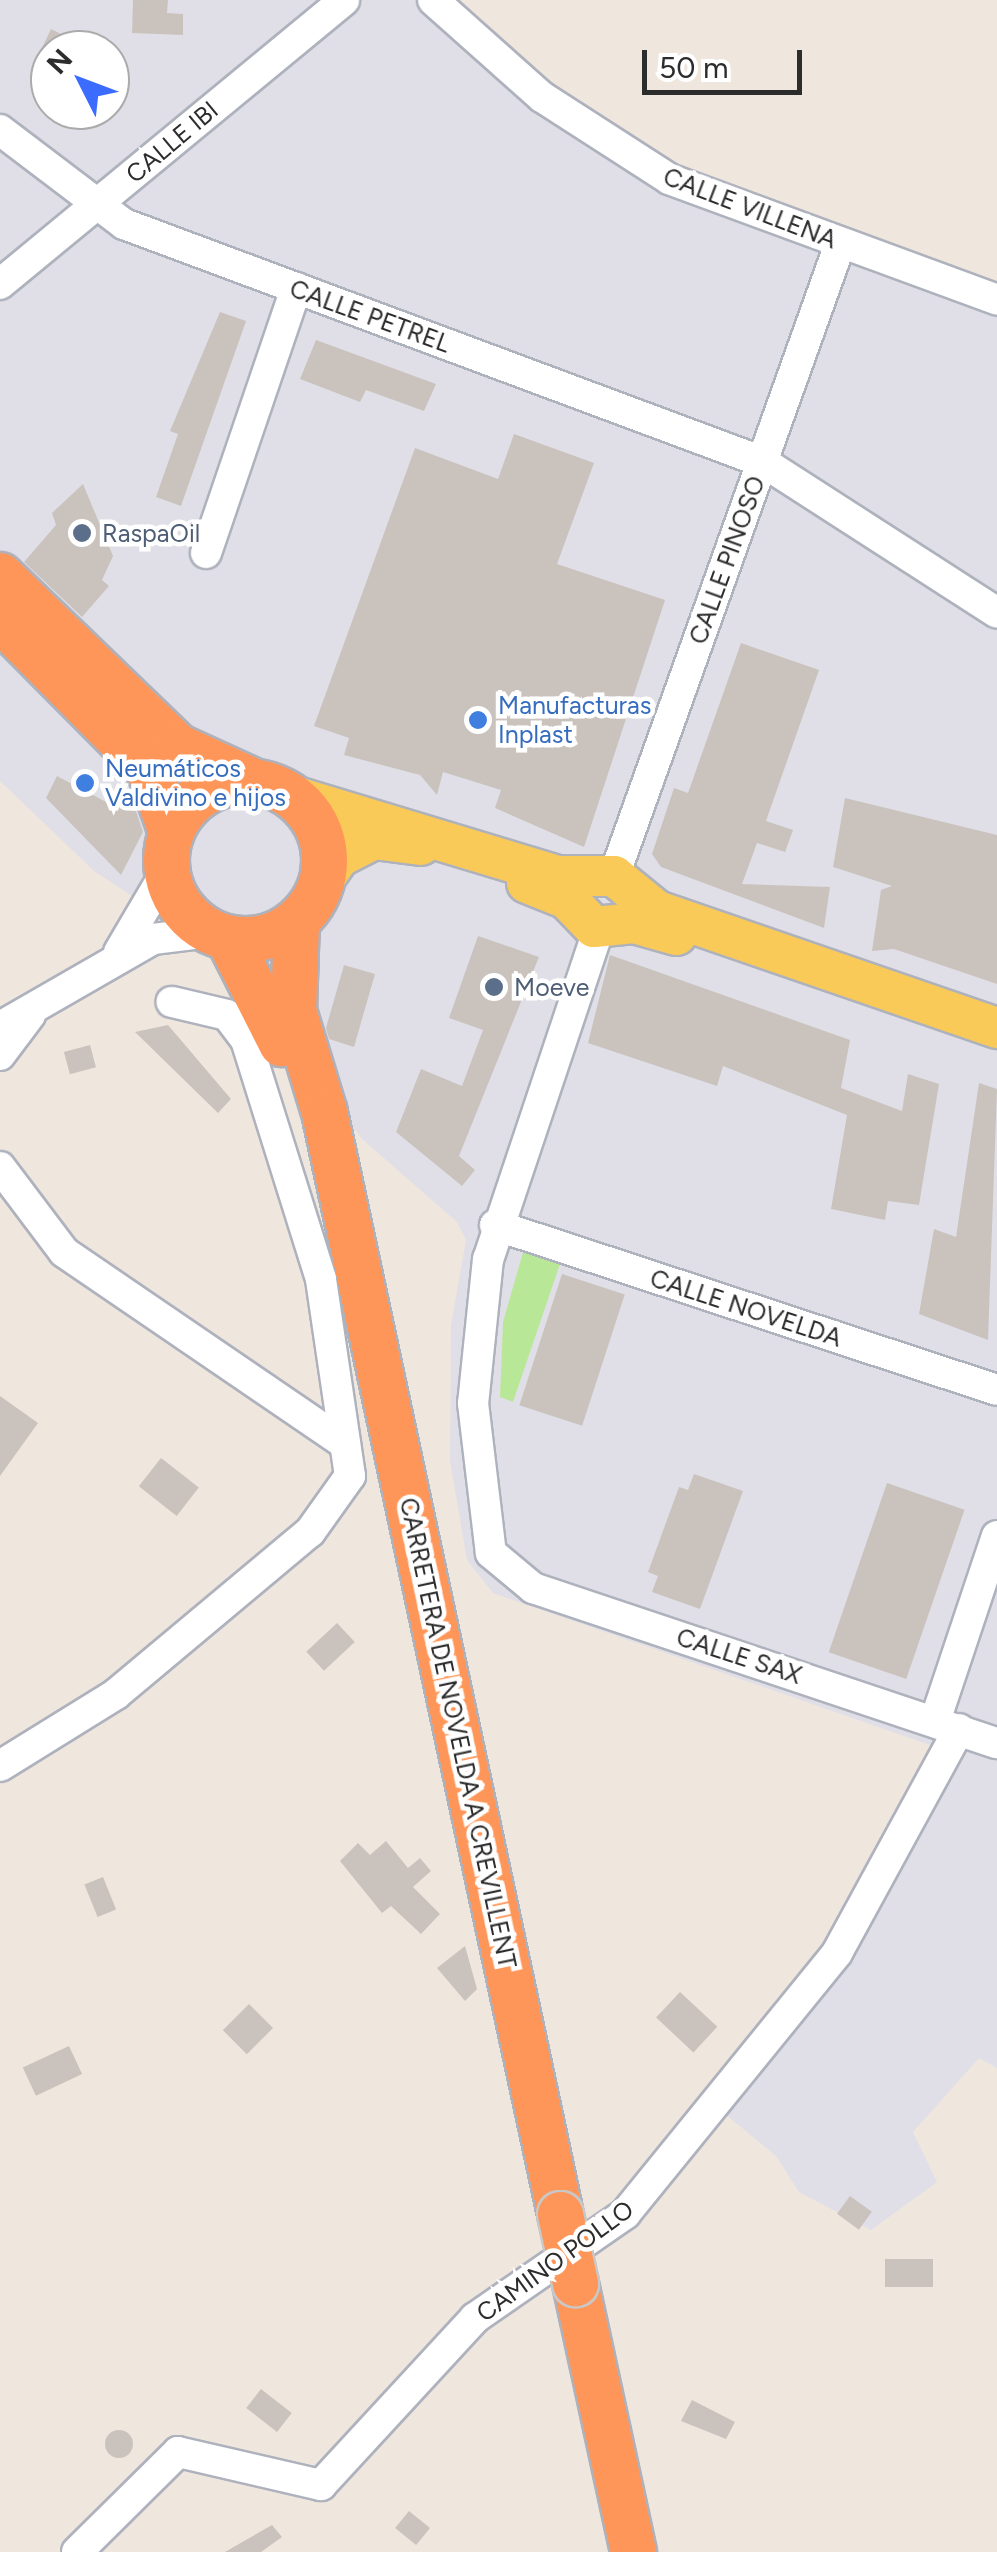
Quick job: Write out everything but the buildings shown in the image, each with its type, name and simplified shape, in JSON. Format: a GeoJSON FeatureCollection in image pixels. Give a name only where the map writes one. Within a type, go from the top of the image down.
{"type":"FeatureCollection","features":[{"type":"Feature","properties":{"kind":"highway"},"geometry":{"type":"LineString","coordinates":[[0,575],[178,746],[293,796],[321,834],[322,880],[296,921],[276,934],[219,934]]}},
{"type":"Feature","properties":{"kind":"highway"},"geometry":{"type":"LineString","coordinates":[[0,619],[150,768],[168,853],[189,916],[219,934],[270,1008],[338,1184]]}},
{"type":"Feature","properties":{"kind":"highway"},"geometry":{"type":"LineString","coordinates":[[168,853],[196,799],[249,779]]}},
{"type":"Feature","properties":{"kind":"highway"},"geometry":{"type":"LineString","coordinates":[[296,921],[293,1010],[338,1184]]}},
{"type":"Feature","properties":{"kind":"highway","name":"CARRETERA DE NOVELDA A CREVILLENT"},"geometry":{"type":"LineString","coordinates":[[338,1184],[633,2552]]}},
{"type":"Feature","properties":{"kind":"main road"},"geometry":{"type":"LineString","coordinates":[[293,796],[605,902],[649,925],[997,1046]]}},
{"type":"Feature","properties":{"kind":"main road"},"geometry":{"type":"LineString","coordinates":[[322,880],[350,848],[394,838],[553,892],[657,910],[997,1028]]}},
{"type":"Feature","properties":{"kind":"street","name":"CALLE IBI"},"geometry":{"type":"LineString","coordinates":[[0,284],[344,0]]}},
{"type":"Feature","properties":{"kind":"street","name":"CALLE VILLENA"},"geometry":{"type":"LineString","coordinates":[[432,0],[503,66],[621,152],[840,244],[997,300]]}},
{"type":"Feature","properties":{"kind":"street","name":"CALLE PETREL"},"geometry":{"type":"LineString","coordinates":[[0,130],[94,206],[296,288],[762,462],[997,614]]}},
{"type":"Feature","properties":{"kind":"street","name":"CALLE PINOSO"},"geometry":{"type":"LineString","coordinates":[[492,1553],[473,1404],[495,1225],[605,902],[840,244]]}},
{"type":"Feature","properties":{"kind":"street"},"geometry":{"type":"LineString","coordinates":[[206,553],[296,288]]}},
{"type":"Feature","properties":{"kind":"street"},"geometry":{"type":"LineString","coordinates":[[110,963],[154,906],[168,853]]}},
{"type":"Feature","properties":{"kind":"street"},"geometry":{"type":"LineString","coordinates":[[0,1027],[32,1013],[153,939],[219,934]]}},
{"type":"Feature","properties":{"kind":"street"},"geometry":{"type":"LineString","coordinates":[[0,1766],[116,1694],[310,1532],[350,1476],[322,1279],[246,1040],[228,1015],[172,1002]]}},
{"type":"Feature","properties":{"kind":"street"},"geometry":{"type":"LineString","coordinates":[[0,1055],[32,1013]]}},
{"type":"Feature","properties":{"kind":"street"},"geometry":{"type":"LineString","coordinates":[[0,1167],[64,1252],[345,1444]]}},
{"type":"Feature","properties":{"kind":"street","name":"CALLE NOVELDA"},"geometry":{"type":"LineString","coordinates":[[495,1225],[997,1390]]}},
{"type":"Feature","properties":{"kind":"street"},"geometry":{"type":"LineString","coordinates":[[947,1725],[997,1536]]}},
{"type":"Feature","properties":{"kind":"street","name":"CALLE SAX"},"geometry":{"type":"LineString","coordinates":[[492,1553],[533,1588],[997,1743]]}},
{"type":"Feature","properties":{"kind":"street","name":"CAMINO POLLO"},"geometry":{"type":"LineString","coordinates":[[77,2552],[178,2452],[321,2486],[475,2318],[625,2214],[837,1953],[947,1725]]}},
{"type":"Feature","properties":{"kind":"shaded area"},"geometry":{"type":"Polygon","coordinates":[[[0,0],[433,0],[584,128],[997,300],[997,2068],[979,2058],[913,2132],[937,2182],[871,2230],[799,2192],[776,2156],[719,2109],[837,1953],[947,1751],[493,1593],[467,1560],[450,1461],[451,1325],[466,1240],[457,1222],[362,1139],[228,959],[94,871],[0,781],[0,0]]]}},
{"type":"Feature","properties":{"kind":"green space"},"geometry":{"type":"Polygon","coordinates":[[[524,1249],[561,1261],[513,1402],[500,1397],[503,1322],[524,1249]]]}},
{"type":"Feature","properties":{"kind":"place","name":"RaspaOil"},"geometry":{"type":"Point","coordinates":[82,533]}},
{"type":"Feature","properties":{"kind":"place","name":"Manufacturas Inplast"},"geometry":{"type":"Point","coordinates":[478,720]}},
{"type":"Feature","properties":{"kind":"place","name":"Neumáticos Valdivino e hijos"},"geometry":{"type":"Point","coordinates":[85,783]}},
{"type":"Feature","properties":{"kind":"place","name":"Moeve"},"geometry":{"type":"Point","coordinates":[494,987]}}]}
